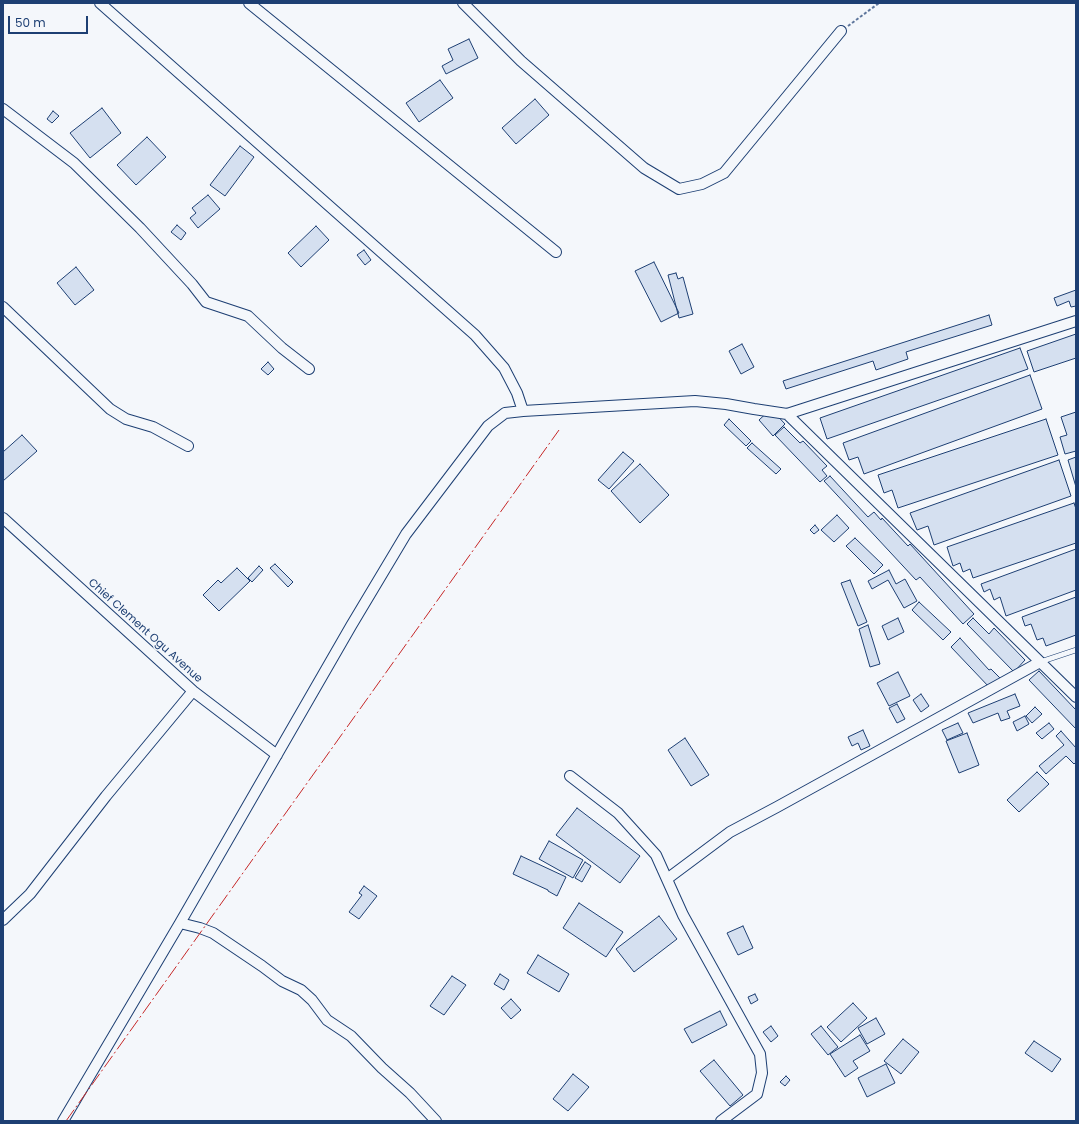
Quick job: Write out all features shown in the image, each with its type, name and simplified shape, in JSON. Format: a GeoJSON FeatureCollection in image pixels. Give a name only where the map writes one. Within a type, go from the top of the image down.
{"type":"FeatureCollection","features":[{"type":"Feature","properties":{"kind":"street"},"geometry":{"type":"LineString","coordinates":[[100,3],[476,335],[504,368],[517,393],[523,410]]}},
{"type":"Feature","properties":{"kind":"street"},"geometry":{"type":"LineString","coordinates":[[249,3],[556,252]]}},
{"type":"Feature","properties":{"kind":"street"},"geometry":{"type":"LineString","coordinates":[[463,3],[521,61],[644,168],[679,189],[702,184],[724,174],[841,31]]}},
{"type":"Feature","properties":{"kind":"street"},"geometry":{"type":"LineString","coordinates":[[3,110],[74,163],[140,228],[192,284],[206,302],[248,316],[282,348],[309,369]]}},
{"type":"Feature","properties":{"kind":"street"},"geometry":{"type":"LineString","coordinates":[[3,307],[110,409],[126,419],[153,427],[188,446]]}},
{"type":"Feature","properties":{"kind":"street"},"geometry":{"type":"LineString","coordinates":[[63,1121],[406,534],[488,426],[505,413],[523,410],[695,401],[726,404],[787,414],[1076,321]]}},
{"type":"Feature","properties":{"kind":"street"},"geometry":{"type":"LineString","coordinates":[[787,414],[1076,697]]}},
{"type":"Feature","properties":{"kind":"street","name":"Chief Clement Ogu Avenue"},"geometry":{"type":"LineString","coordinates":[[3,518],[193,691],[277,755]]}},
{"type":"Feature","properties":{"kind":"street"},"geometry":{"type":"LineString","coordinates":[[667,879],[730,832],[1040,662]]}},
{"type":"Feature","properties":{"kind":"street"},"geometry":{"type":"LineString","coordinates":[[3,920],[30,894],[106,796],[193,691]]}},
{"type":"Feature","properties":{"kind":"street"},"geometry":{"type":"LineString","coordinates":[[570,776],[618,813],[656,855],[683,915],[760,1054],[762,1073],[757,1094],[721,1121]]}},
{"type":"Feature","properties":{"kind":"street"},"geometry":{"type":"LineString","coordinates":[[180,923],[213,933],[282,981],[301,990],[312,1000],[327,1020],[351,1036],[382,1068],[410,1093],[436,1121]]}},
{"type":"Feature","properties":{"kind":"lane"},"geometry":{"type":"LineString","coordinates":[[1040,662],[1076,650]]}},
{"type":"Feature","properties":{"kind":"path"},"geometry":{"type":"LineString","coordinates":[[841,31],[879,3]]}},
{"type":"Feature","properties":{"kind":"building"},"geometry":{"type":"Polygon","coordinates":[[[469,39],[478,58],[446,74],[442,66],[453,60],[448,49],[469,39]]]}},
{"type":"Feature","properties":{"kind":"building"},"geometry":{"type":"Polygon","coordinates":[[[440,80],[453,98],[419,122],[406,103],[440,80]]]}},
{"type":"Feature","properties":{"kind":"building"},"geometry":{"type":"Polygon","coordinates":[[[535,99],[549,115],[516,144],[502,128],[535,99]]]}},
{"type":"Feature","properties":{"kind":"building"},"geometry":{"type":"Polygon","coordinates":[[[102,108],[121,133],[90,158],[70,133],[102,108]]]}},
{"type":"Feature","properties":{"kind":"building"},"geometry":{"type":"Polygon","coordinates":[[[53,111],[59,116],[52,123],[47,119],[53,111]]]}},
{"type":"Feature","properties":{"kind":"building"},"geometry":{"type":"Polygon","coordinates":[[[147,137],[166,157],[136,185],[117,165],[147,137]]]}},
{"type":"Feature","properties":{"kind":"building"},"geometry":{"type":"Polygon","coordinates":[[[240,146],[254,157],[225,196],[210,185],[240,146]]]}},
{"type":"Feature","properties":{"kind":"building"},"geometry":{"type":"Polygon","coordinates":[[[208,195],[220,209],[198,228],[190,218],[196,213],[192,208],[208,195]]]}},
{"type":"Feature","properties":{"kind":"building"},"geometry":{"type":"Polygon","coordinates":[[[177,225],[186,233],[181,240],[171,232],[177,225]]]}},
{"type":"Feature","properties":{"kind":"building"},"geometry":{"type":"Polygon","coordinates":[[[316,226],[329,240],[301,267],[288,253],[316,226]]]}},
{"type":"Feature","properties":{"kind":"building"},"geometry":{"type":"Polygon","coordinates":[[[364,250],[371,260],[365,265],[357,255],[364,250]]]}},
{"type":"Feature","properties":{"kind":"building"},"geometry":{"type":"Polygon","coordinates":[[[654,262],[679,313],[661,322],[635,271],[654,262]]]}},
{"type":"Feature","properties":{"kind":"building"},"geometry":{"type":"Polygon","coordinates":[[[76,267],[94,290],[75,305],[57,283],[76,267]]]}},
{"type":"Feature","properties":{"kind":"building"},"geometry":{"type":"Polygon","coordinates":[[[676,273],[678,279],[683,277],[693,314],[679,318],[668,275],[676,273]]]}},
{"type":"Feature","properties":{"kind":"building"},"geometry":{"type":"Polygon","coordinates":[[[1076,290],[1076,306],[1071,307],[1069,301],[1057,306],[1054,298],[1076,290]]]}},
{"type":"Feature","properties":{"kind":"building"},"geometry":{"type":"Polygon","coordinates":[[[989,315],[992,325],[906,352],[908,359],[876,370],[873,361],[786,389],[783,381],[989,315]]]}},
{"type":"Feature","properties":{"kind":"building"},"geometry":{"type":"Polygon","coordinates":[[[1076,334],[1076,358],[1034,372],[1027,351],[1076,334]]]}},
{"type":"Feature","properties":{"kind":"building"},"geometry":{"type":"Polygon","coordinates":[[[742,344],[754,367],[741,374],[729,351],[742,344]]]}},
{"type":"Feature","properties":{"kind":"building"},"geometry":{"type":"Polygon","coordinates":[[[1020,348],[1028,369],[827,439],[820,418],[1020,348]]]}},
{"type":"Feature","properties":{"kind":"building"},"geometry":{"type":"Polygon","coordinates":[[[268,362],[274,369],[268,375],[261,369],[268,362]]]}},
{"type":"Feature","properties":{"kind":"building"},"geometry":{"type":"Polygon","coordinates":[[[1030,375],[1042,409],[864,474],[858,457],[849,460],[843,443],[1030,375]]]}},
{"type":"Feature","properties":{"kind":"building"},"geometry":{"type":"Polygon","coordinates":[[[771,409],[785,424],[773,436],[759,420],[771,409]]]}},
{"type":"Feature","properties":{"kind":"building"},"geometry":{"type":"Polygon","coordinates":[[[1076,412],[1076,451],[1065,454],[1060,437],[1067,435],[1061,417],[1076,412]]]}},
{"type":"Feature","properties":{"kind":"building"},"geometry":{"type":"Polygon","coordinates":[[[729,419],[751,441],[746,446],[724,425],[729,419]]]}},
{"type":"Feature","properties":{"kind":"building"},"geometry":{"type":"Polygon","coordinates":[[[1046,419],[1058,455],[898,508],[892,490],[884,493],[878,475],[1046,419]]]}},
{"type":"Feature","properties":{"kind":"building"},"geometry":{"type":"Polygon","coordinates":[[[784,427],[800,443],[803,441],[827,466],[822,470],[827,476],[820,482],[775,435],[784,427]]]}},
{"type":"Feature","properties":{"kind":"building"},"geometry":{"type":"Polygon","coordinates":[[[22,435],[37,451],[3,481],[3,452],[22,435]]]}},
{"type":"Feature","properties":{"kind":"building"},"geometry":{"type":"Polygon","coordinates":[[[752,443],[781,469],[776,474],[747,448],[752,443]]]}},
{"type":"Feature","properties":{"kind":"building"},"geometry":{"type":"Polygon","coordinates":[[[623,452],[634,461],[609,489],[598,480],[623,452]]]}},
{"type":"Feature","properties":{"kind":"building"},"geometry":{"type":"Polygon","coordinates":[[[1076,457],[1076,487],[1068,460],[1076,457]]]}},
{"type":"Feature","properties":{"kind":"building"},"geometry":{"type":"Polygon","coordinates":[[[1059,460],[1071,496],[934,545],[928,526],[917,530],[910,513],[1059,460]]]}},
{"type":"Feature","properties":{"kind":"building"},"geometry":{"type":"Polygon","coordinates":[[[640,464],[669,495],[640,523],[611,491],[640,464]]]}},
{"type":"Feature","properties":{"kind":"building"},"geometry":{"type":"Polygon","coordinates":[[[830,476],[868,517],[874,512],[881,520],[882,518],[908,546],[910,544],[974,614],[963,624],[920,577],[916,580],[824,481],[830,476]]]}},
{"type":"Feature","properties":{"kind":"building"},"geometry":{"type":"Polygon","coordinates":[[[1074,503],[1076,509],[1076,543],[973,578],[970,569],[963,572],[960,563],[953,566],[947,547],[1074,503]]]}},
{"type":"Feature","properties":{"kind":"building"},"geometry":{"type":"Polygon","coordinates":[[[837,515],[849,528],[834,542],[821,530],[837,515]]]}},
{"type":"Feature","properties":{"kind":"building"},"geometry":{"type":"Polygon","coordinates":[[[815,525],[819,530],[814,534],[810,530],[815,525]]]}},
{"type":"Feature","properties":{"kind":"building"},"geometry":{"type":"Polygon","coordinates":[[[855,538],[883,565],[874,574],[846,546],[855,538]]]}},
{"type":"Feature","properties":{"kind":"building"},"geometry":{"type":"Polygon","coordinates":[[[1076,549],[1076,590],[1006,616],[1000,597],[994,600],[990,589],[984,592],[981,584],[1076,549]]]}},
{"type":"Feature","properties":{"kind":"building"},"geometry":{"type":"Polygon","coordinates":[[[275,564],[293,582],[288,587],[270,568],[275,564]]]}},
{"type":"Feature","properties":{"kind":"building"},"geometry":{"type":"Polygon","coordinates":[[[259,566],[263,570],[252,582],[248,578],[259,566]]]}},
{"type":"Feature","properties":{"kind":"building"},"geometry":{"type":"Polygon","coordinates":[[[237,568],[250,581],[219,611],[203,595],[218,580],[221,583],[237,568]]]}},
{"type":"Feature","properties":{"kind":"building"},"geometry":{"type":"Polygon","coordinates":[[[889,570],[896,584],[905,579],[917,601],[904,608],[888,580],[872,589],[868,581],[889,570]]]}},
{"type":"Feature","properties":{"kind":"building"},"geometry":{"type":"Polygon","coordinates":[[[850,580],[867,622],[858,626],[841,583],[850,580]]]}},
{"type":"Feature","properties":{"kind":"building"},"geometry":{"type":"Polygon","coordinates":[[[1076,597],[1076,635],[1046,646],[1043,638],[1037,640],[1031,624],[1025,626],[1022,617],[1076,597]]]}},
{"type":"Feature","properties":{"kind":"building"},"geometry":{"type":"Polygon","coordinates":[[[919,602],[951,632],[943,640],[912,610],[919,602]]]}},
{"type":"Feature","properties":{"kind":"building"},"geometry":{"type":"Polygon","coordinates":[[[898,618],[904,632],[888,640],[882,626],[898,618]]]}},
{"type":"Feature","properties":{"kind":"building"},"geometry":{"type":"Polygon","coordinates":[[[973,618],[989,634],[994,628],[1025,660],[1014,672],[967,624],[973,618]]]}},
{"type":"Feature","properties":{"kind":"building"},"geometry":{"type":"Polygon","coordinates":[[[868,625],[880,664],[870,667],[859,629],[868,625]]]}},
{"type":"Feature","properties":{"kind":"building"},"geometry":{"type":"Polygon","coordinates":[[[960,638],[989,670],[991,669],[1000,678],[990,688],[951,647],[960,638]]]}},
{"type":"Feature","properties":{"kind":"building"},"geometry":{"type":"Polygon","coordinates":[[[1039,671],[1076,710],[1076,729],[1029,680],[1039,671]]]}},
{"type":"Feature","properties":{"kind":"building"},"geometry":{"type":"Polygon","coordinates":[[[898,672],[910,696],[889,706],[877,683],[898,672]]]}},
{"type":"Feature","properties":{"kind":"building"},"geometry":{"type":"Polygon","coordinates":[[[921,694],[929,706],[921,712],[913,700],[921,694]]]}},
{"type":"Feature","properties":{"kind":"building"},"geometry":{"type":"Polygon","coordinates":[[[1015,694],[1020,706],[1007,711],[1010,718],[1001,721],[998,713],[973,723],[968,713],[1015,694]]]}},
{"type":"Feature","properties":{"kind":"building"},"geometry":{"type":"Polygon","coordinates":[[[897,704],[905,719],[897,723],[889,708],[897,704]]]}},
{"type":"Feature","properties":{"kind":"building"},"geometry":{"type":"Polygon","coordinates":[[[1035,707],[1042,714],[1032,723],[1026,716],[1035,707]]]}},
{"type":"Feature","properties":{"kind":"building"},"geometry":{"type":"Polygon","coordinates":[[[1025,716],[1029,724],[1017,731],[1013,722],[1025,716]]]}},
{"type":"Feature","properties":{"kind":"building"},"geometry":{"type":"Polygon","coordinates":[[[958,723],[963,733],[947,740],[942,730],[958,723]]]}},
{"type":"Feature","properties":{"kind":"building"},"geometry":{"type":"Polygon","coordinates":[[[1049,723],[1054,729],[1042,739],[1036,733],[1049,723]]]}},
{"type":"Feature","properties":{"kind":"building"},"geometry":{"type":"Polygon","coordinates":[[[863,730],[870,746],[861,750],[858,743],[852,746],[848,737],[863,730]]]}},
{"type":"Feature","properties":{"kind":"building"},"geometry":{"type":"Polygon","coordinates":[[[1061,731],[1076,748],[1076,762],[1074,764],[1066,756],[1046,774],[1039,766],[1064,745],[1056,736],[1061,731]]]}},
{"type":"Feature","properties":{"kind":"building"},"geometry":{"type":"Polygon","coordinates":[[[967,733],[979,765],[959,773],[946,741],[967,733]]]}},
{"type":"Feature","properties":{"kind":"building"},"geometry":{"type":"Polygon","coordinates":[[[685,738],[709,775],[691,786],[668,750],[685,738]]]}},
{"type":"Feature","properties":{"kind":"building"},"geometry":{"type":"Polygon","coordinates":[[[1037,772],[1049,784],[1019,812],[1007,800],[1037,772]]]}},
{"type":"Feature","properties":{"kind":"building"},"geometry":{"type":"Polygon","coordinates":[[[577,808],[640,856],[620,883],[556,835],[577,808]]]}},
{"type":"Feature","properties":{"kind":"building"},"geometry":{"type":"Polygon","coordinates":[[[549,841],[583,860],[573,878],[539,859],[549,841]]]}},
{"type":"Feature","properties":{"kind":"building"},"geometry":{"type":"Polygon","coordinates":[[[521,856],[566,877],[557,896],[548,890],[513,874],[521,856]]]}},
{"type":"Feature","properties":{"kind":"building"},"geometry":{"type":"Polygon","coordinates":[[[585,862],[591,866],[582,882],[575,878],[585,862]]]}},
{"type":"Feature","properties":{"kind":"building"},"geometry":{"type":"Polygon","coordinates":[[[364,886],[377,896],[359,919],[349,912],[362,895],[359,893],[364,886]]]}},
{"type":"Feature","properties":{"kind":"building"},"geometry":{"type":"Polygon","coordinates":[[[579,903],[623,932],[606,957],[563,928],[579,903]]]}},
{"type":"Feature","properties":{"kind":"building"},"geometry":{"type":"Polygon","coordinates":[[[659,916],[677,939],[634,972],[616,949],[659,916]]]}},
{"type":"Feature","properties":{"kind":"building"},"geometry":{"type":"Polygon","coordinates":[[[743,926],[753,948],[738,955],[727,933],[743,926]]]}},
{"type":"Feature","properties":{"kind":"building"},"geometry":{"type":"Polygon","coordinates":[[[538,955],[569,974],[559,992],[527,973],[538,955]]]}},
{"type":"Feature","properties":{"kind":"building"},"geometry":{"type":"Polygon","coordinates":[[[500,974],[509,980],[504,990],[494,984],[500,974]]]}},
{"type":"Feature","properties":{"kind":"building"},"geometry":{"type":"Polygon","coordinates":[[[452,976],[466,985],[444,1015],[430,1006],[452,976]]]}},
{"type":"Feature","properties":{"kind":"building"},"geometry":{"type":"Polygon","coordinates":[[[755,994],[758,1000],[751,1004],[748,997],[755,994]]]}},
{"type":"Feature","properties":{"kind":"building"},"geometry":{"type":"Polygon","coordinates":[[[511,999],[521,1010],[511,1019],[501,1008],[511,999]]]}},
{"type":"Feature","properties":{"kind":"building"},"geometry":{"type":"Polygon","coordinates":[[[853,1003],[867,1018],[841,1042],[827,1027],[853,1003]]]}},
{"type":"Feature","properties":{"kind":"building"},"geometry":{"type":"Polygon","coordinates":[[[720,1011],[727,1025],[692,1043],[684,1029],[720,1011]]]}},
{"type":"Feature","properties":{"kind":"building"},"geometry":{"type":"Polygon","coordinates":[[[876,1018],[885,1034],[867,1044],[858,1028],[876,1018]]]}},
{"type":"Feature","properties":{"kind":"building"},"geometry":{"type":"Polygon","coordinates":[[[771,1026],[778,1036],[771,1042],[763,1032],[771,1026]]]}},
{"type":"Feature","properties":{"kind":"building"},"geometry":{"type":"Polygon","coordinates":[[[821,1026],[838,1047],[828,1055],[811,1034],[821,1026]]]}},
{"type":"Feature","properties":{"kind":"building"},"geometry":{"type":"Polygon","coordinates":[[[860,1035],[870,1051],[853,1061],[858,1068],[845,1077],[830,1054],[860,1035]]]}},
{"type":"Feature","properties":{"kind":"building"},"geometry":{"type":"Polygon","coordinates":[[[903,1039],[919,1052],[901,1074],[884,1061],[903,1039]]]}},
{"type":"Feature","properties":{"kind":"building"},"geometry":{"type":"Polygon","coordinates":[[[1034,1041],[1061,1059],[1052,1072],[1025,1053],[1034,1041]]]}},
{"type":"Feature","properties":{"kind":"building"},"geometry":{"type":"Polygon","coordinates":[[[714,1060],[743,1095],[730,1106],[700,1071],[714,1060]]]}},
{"type":"Feature","properties":{"kind":"building"},"geometry":{"type":"Polygon","coordinates":[[[886,1064],[895,1083],[867,1097],[858,1078],[886,1064]]]}},
{"type":"Feature","properties":{"kind":"building"},"geometry":{"type":"Polygon","coordinates":[[[573,1074],[589,1087],[568,1111],[553,1099],[573,1074]]]}},
{"type":"Feature","properties":{"kind":"building"},"geometry":{"type":"Polygon","coordinates":[[[786,1076],[790,1080],[785,1086],[780,1082],[786,1076]]]}},
{"type":"Feature","properties":{"kind":"power"},"geometry":{"type":"LineString","coordinates":[[66,1121],[559,430]]}}]}
